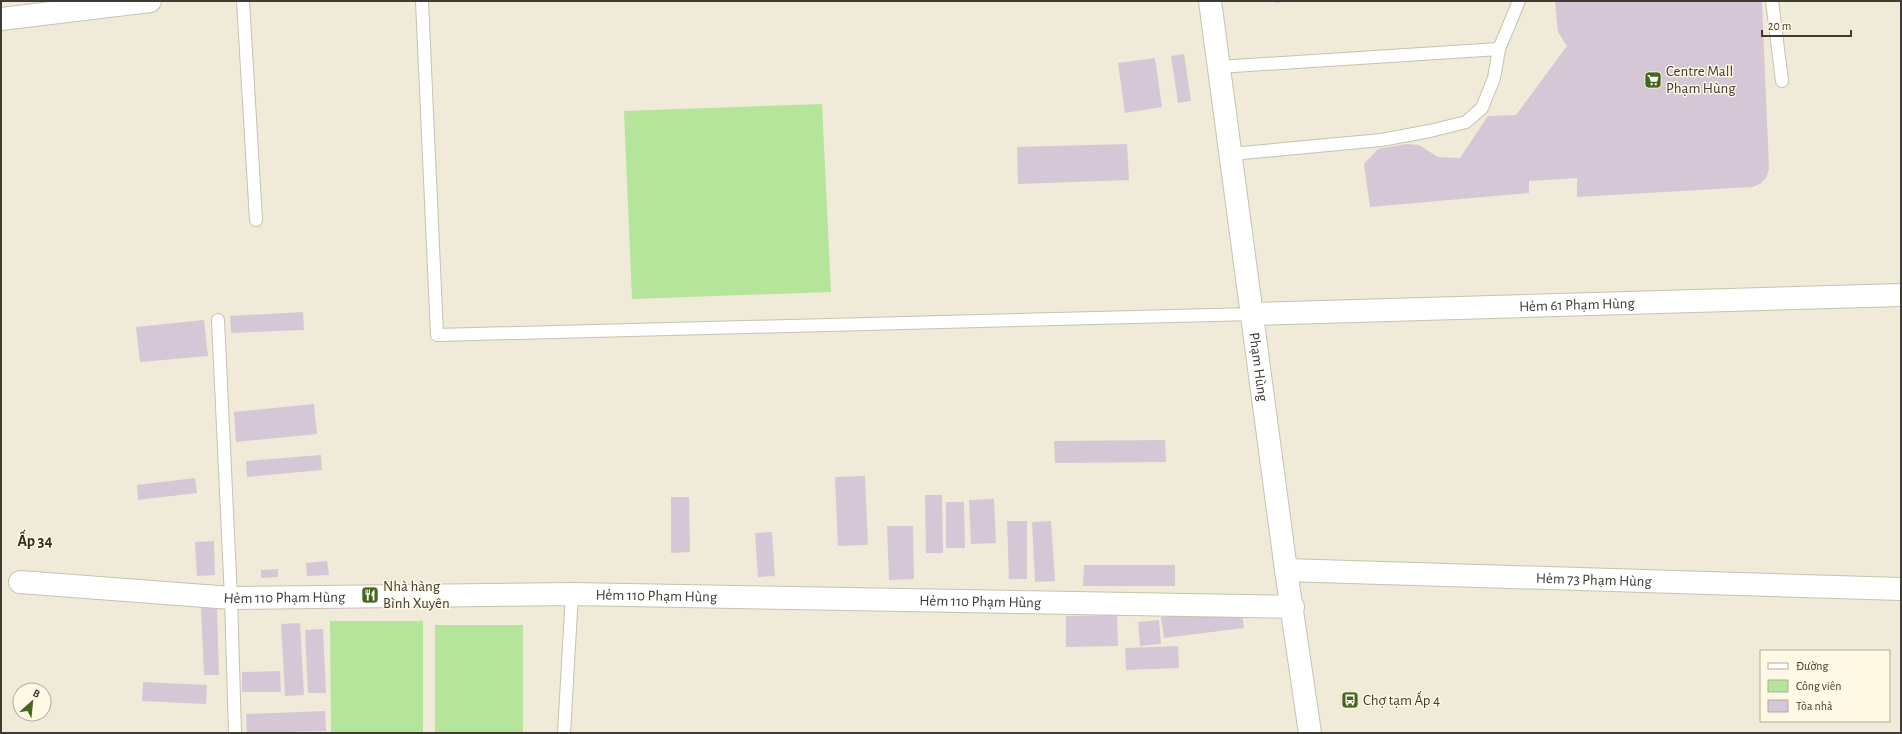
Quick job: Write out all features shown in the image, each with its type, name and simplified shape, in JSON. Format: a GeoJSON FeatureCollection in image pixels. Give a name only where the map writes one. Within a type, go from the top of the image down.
{"type":"FeatureCollection","features":[{"type":"Feature","properties":{"kind":"street"},"geometry":{"type":"LineString","coordinates":[[1,19],[150,1]]}},
{"type":"Feature","properties":{"kind":"street","name":"Phạm Hùng"},"geometry":{"type":"LineString","coordinates":[[1210,1],[1286,570],[1293,607],[1310,733]]}},
{"type":"Feature","properties":{"kind":"street","name":"Hẻm 61 Phạm Hùng"},"geometry":{"type":"LineString","coordinates":[[1253,314],[1901,295]]}},
{"type":"Feature","properties":{"kind":"street","name":"Hẻm 73 Phạm Hùng"},"geometry":{"type":"LineString","coordinates":[[1286,570],[1901,589]]}},
{"type":"Feature","properties":{"kind":"street","name":"Hẻm 110 Phạm Hùng"},"geometry":{"type":"LineString","coordinates":[[20,582],[231,598],[572,594],[1293,607]]}},
{"type":"Feature","properties":{"kind":"lane"},"geometry":{"type":"LineString","coordinates":[[243,1],[256,220]]}},
{"type":"Feature","properties":{"kind":"lane"},"geometry":{"type":"LineString","coordinates":[[422,1],[437,335],[1253,314]]}},
{"type":"Feature","properties":{"kind":"lane"},"geometry":{"type":"LineString","coordinates":[[1231,154],[1381,140],[1430,131],[1466,122],[1482,108],[1494,78],[1499,49],[1519,1]]}},
{"type":"Feature","properties":{"kind":"lane"},"geometry":{"type":"LineString","coordinates":[[1772,1],[1782,81]]}},
{"type":"Feature","properties":{"kind":"lane"},"geometry":{"type":"LineString","coordinates":[[1219,67],[1499,49]]}},
{"type":"Feature","properties":{"kind":"lane"},"geometry":{"type":"LineString","coordinates":[[218,320],[231,598],[235,733]]}},
{"type":"Feature","properties":{"kind":"lane"},"geometry":{"type":"LineString","coordinates":[[564,733],[572,594]]}},
{"type":"Feature","properties":{"kind":"green space"},"geometry":{"type":"Polygon","coordinates":[[[822,104],[831,292],[632,299],[624,111],[822,104]]]}},
{"type":"Feature","properties":{"kind":"green space"},"geometry":{"type":"Polygon","coordinates":[[[330,621],[423,621],[423,733],[331,733],[330,621]]]}},
{"type":"Feature","properties":{"kind":"green space"},"geometry":{"type":"Polygon","coordinates":[[[435,625],[523,625],[523,733],[435,733],[435,625]]]}},
{"type":"Feature","properties":{"kind":"building"},"geometry":{"type":"Polygon","coordinates":[[[1274,1],[1285,1],[1285,2],[1275,3],[1274,1]]]}},
{"type":"Feature","properties":{"kind":"building","name":"Centre Mall Phạm Hùng"},"geometry":{"type":"Polygon","coordinates":[[[1555,1],[1762,1],[1769,169],[1766,178],[1760,184],[1752,187],[1577,197],[1577,178],[1529,181],[1529,193],[1370,207],[1364,164],[1378,149],[1406,144],[1419,145],[1438,157],[1460,158],[1488,116],[1516,115],[1567,46],[1558,32],[1555,1]]]}},
{"type":"Feature","properties":{"kind":"building"},"geometry":{"type":"Polygon","coordinates":[[[1184,54],[1191,101],[1178,103],[1171,56],[1184,54]]]}},
{"type":"Feature","properties":{"kind":"building"},"geometry":{"type":"Polygon","coordinates":[[[1155,58],[1162,107],[1125,113],[1118,63],[1155,58]]]}},
{"type":"Feature","properties":{"kind":"building"},"geometry":{"type":"Polygon","coordinates":[[[1127,144],[1129,180],[1018,184],[1017,147],[1127,144]]]}},
{"type":"Feature","properties":{"kind":"building"},"geometry":{"type":"Polygon","coordinates":[[[303,312],[304,330],[231,333],[230,316],[303,312]]]}},
{"type":"Feature","properties":{"kind":"building"},"geometry":{"type":"Polygon","coordinates":[[[204,320],[208,356],[140,362],[136,327],[204,320]]]}},
{"type":"Feature","properties":{"kind":"building"},"geometry":{"type":"Polygon","coordinates":[[[314,404],[317,434],[236,442],[234,412],[314,404]]]}},
{"type":"Feature","properties":{"kind":"building"},"geometry":{"type":"Polygon","coordinates":[[[1165,440],[1166,462],[1055,463],[1054,441],[1165,440]]]}},
{"type":"Feature","properties":{"kind":"building"},"geometry":{"type":"Polygon","coordinates":[[[321,455],[322,470],[247,477],[246,461],[321,455]]]}},
{"type":"Feature","properties":{"kind":"building"},"geometry":{"type":"Polygon","coordinates":[[[865,476],[868,545],[838,546],[835,477],[865,476]]]}},
{"type":"Feature","properties":{"kind":"building"},"geometry":{"type":"Polygon","coordinates":[[[195,478],[197,493],[138,500],[137,485],[195,478]]]}},
{"type":"Feature","properties":{"kind":"building"},"geometry":{"type":"Polygon","coordinates":[[[925,495],[942,495],[943,553],[926,553],[925,495]]]}},
{"type":"Feature","properties":{"kind":"building"},"geometry":{"type":"Polygon","coordinates":[[[671,497],[689,497],[690,552],[671,553],[671,497]]]}},
{"type":"Feature","properties":{"kind":"building"},"geometry":{"type":"Polygon","coordinates":[[[994,499],[996,543],[971,544],[969,500],[994,499]]]}},
{"type":"Feature","properties":{"kind":"building"},"geometry":{"type":"Polygon","coordinates":[[[946,502],[964,502],[965,548],[946,548],[946,502]]]}},
{"type":"Feature","properties":{"kind":"building"},"geometry":{"type":"Polygon","coordinates":[[[1007,521],[1027,521],[1027,579],[1009,579],[1007,521]]]}},
{"type":"Feature","properties":{"kind":"building"},"geometry":{"type":"Polygon","coordinates":[[[1051,521],[1055,581],[1035,582],[1032,522],[1051,521]]]}},
{"type":"Feature","properties":{"kind":"building"},"geometry":{"type":"Polygon","coordinates":[[[887,526],[913,526],[914,579],[889,580],[887,526]]]}},
{"type":"Feature","properties":{"kind":"building"},"geometry":{"type":"Polygon","coordinates":[[[772,532],[775,576],[758,577],[755,533],[772,532]]]}},
{"type":"Feature","properties":{"kind":"building"},"geometry":{"type":"Polygon","coordinates":[[[214,541],[215,575],[197,576],[195,542],[214,541]]]}},
{"type":"Feature","properties":{"kind":"building"},"geometry":{"type":"Polygon","coordinates":[[[327,561],[329,575],[307,576],[306,563],[327,561]]]}},
{"type":"Feature","properties":{"kind":"building"},"geometry":{"type":"Polygon","coordinates":[[[1084,565],[1175,565],[1175,586],[1083,586],[1084,565]]]}},
{"type":"Feature","properties":{"kind":"building"},"geometry":{"type":"Polygon","coordinates":[[[278,569],[278,577],[261,578],[261,570],[278,569]]]}},
{"type":"Feature","properties":{"kind":"building"},"geometry":{"type":"Polygon","coordinates":[[[217,607],[219,675],[204,675],[201,608],[217,607]]]}},
{"type":"Feature","properties":{"kind":"building"},"geometry":{"type":"Polygon","coordinates":[[[1241,607],[1244,628],[1164,638],[1161,617],[1241,607]]]}},
{"type":"Feature","properties":{"kind":"building"},"geometry":{"type":"Polygon","coordinates":[[[1117,615],[1118,646],[1066,647],[1066,616],[1117,615]]]}},
{"type":"Feature","properties":{"kind":"building"},"geometry":{"type":"Polygon","coordinates":[[[1159,620],[1161,644],[1140,646],[1138,622],[1159,620]]]}},
{"type":"Feature","properties":{"kind":"building"},"geometry":{"type":"Polygon","coordinates":[[[300,623],[304,695],[285,696],[281,624],[300,623]]]}},
{"type":"Feature","properties":{"kind":"building"},"geometry":{"type":"Polygon","coordinates":[[[323,629],[326,693],[308,693],[305,630],[323,629]]]}},
{"type":"Feature","properties":{"kind":"building"},"geometry":{"type":"Polygon","coordinates":[[[1178,646],[1179,668],[1126,670],[1125,648],[1178,646]]]}},
{"type":"Feature","properties":{"kind":"building"},"geometry":{"type":"Polygon","coordinates":[[[280,671],[281,692],[242,692],[242,672],[280,671]]]}},
{"type":"Feature","properties":{"kind":"building"},"geometry":{"type":"Polygon","coordinates":[[[143,682],[207,685],[206,704],[142,701],[143,682]]]}},
{"type":"Feature","properties":{"kind":"building"},"geometry":{"type":"Polygon","coordinates":[[[325,711],[326,731],[247,733],[246,714],[325,711]]]}},
{"type":"Feature","properties":{"kind":"place","name":"Centre Mall Phạm Hùng"},"geometry":{"type":"Point","coordinates":[1653,80]}},
{"type":"Feature","properties":{"kind":"place","name":"Nhà hàng Bình Xuyên"},"geometry":{"type":"Point","coordinates":[370,595]}},
{"type":"Feature","properties":{"kind":"place","name":"Chợ tạm Ấp 4"},"geometry":{"type":"Point","coordinates":[1350,700]}},
{"type":"Feature","properties":{"kind":"district","name":"Ấp 34"},"geometry":{"type":"Point","coordinates":[35,540]}}]}
